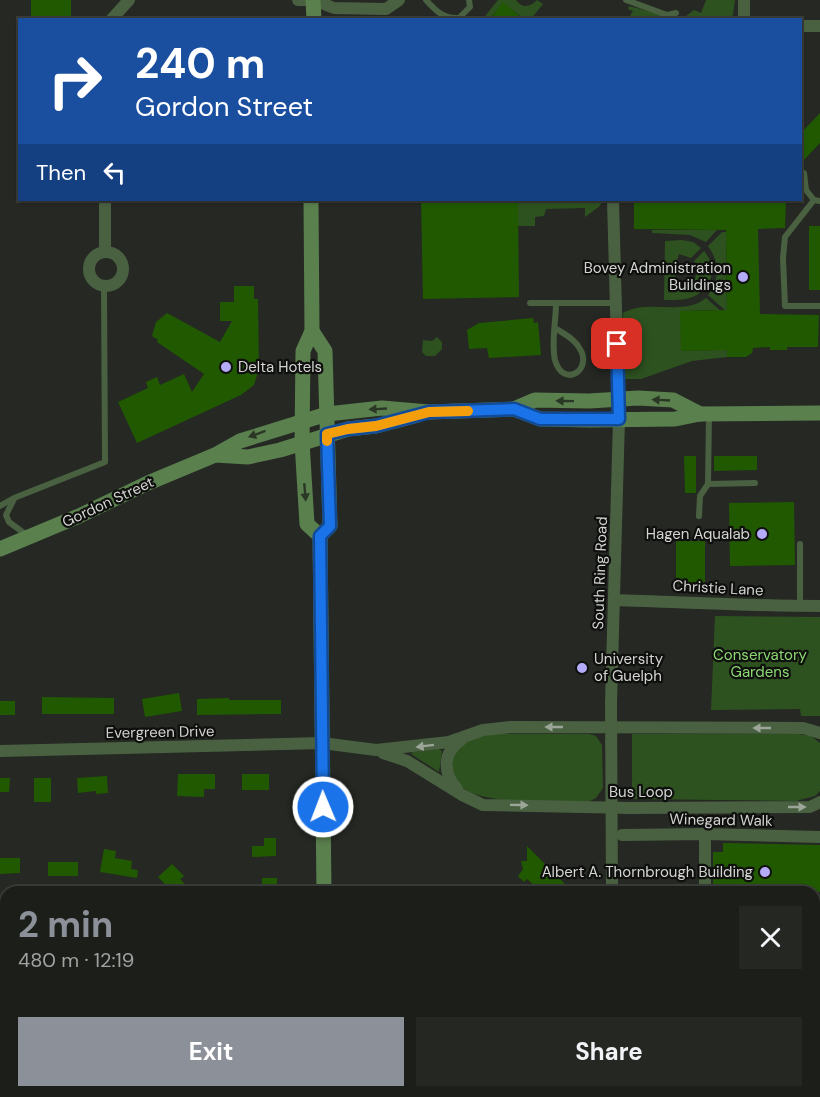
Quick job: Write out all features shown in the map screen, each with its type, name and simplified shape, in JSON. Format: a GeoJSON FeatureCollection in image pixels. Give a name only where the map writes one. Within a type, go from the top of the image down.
{"type":"FeatureCollection","features":[{"type":"Feature","properties":{"kind":"main road"},"geometry":{"type":"LineString","coordinates":[[314,0],[314,18]]}},
{"type":"Feature","properties":{"kind":"main road"},"geometry":{"type":"LineString","coordinates":[[311,201],[312,332],[303,351],[302,442],[308,524],[320,536],[324,886]]}},
{"type":"Feature","properties":{"kind":"main road"},"geometry":{"type":"LineString","coordinates":[[312,332],[325,351],[330,526],[320,536]]}},
{"type":"Feature","properties":{"kind":"main road","name":"Gordon Street"},"geometry":{"type":"LineString","coordinates":[[0,549],[215,455],[240,441],[327,414],[382,408],[429,412],[514,409],[535,400],[619,399],[673,400],[704,414]]}},
{"type":"Feature","properties":{"kind":"main road","name":"Gordon Street"},"geometry":{"type":"LineString","coordinates":[[514,409],[540,419],[675,419],[704,414],[820,413]]}},
{"type":"Feature","properties":{"kind":"main road","name":"Gordon Street"},"geometry":{"type":"LineString","coordinates":[[215,455],[248,457],[280,450],[327,434],[376,426],[429,412]]}},
{"type":"Feature","properties":{"kind":"street"},"geometry":{"type":"LineString","coordinates":[[113,18],[129,0]]}},
{"type":"Feature","properties":{"kind":"street"},"geometry":{"type":"LineString","coordinates":[[298,0],[314,0],[334,8],[387,9],[399,0]]}},
{"type":"Feature","properties":{"kind":"street"},"geometry":{"type":"LineString","coordinates":[[744,0],[744,18]]}},
{"type":"Feature","properties":{"kind":"street"},"geometry":{"type":"LineString","coordinates":[[802,26],[820,26]]}},
{"type":"Feature","properties":{"kind":"street"},"geometry":{"type":"LineString","coordinates":[[105,201],[105,252]]}},
{"type":"Feature","properties":{"kind":"street","name":"South Ring Road"},"geometry":{"type":"LineString","coordinates":[[612,886],[612,728],[619,419],[613,201]]}},
{"type":"Feature","properties":{"kind":"street"},"geometry":{"type":"LineString","coordinates":[[105,252],[117,256],[123,268],[120,280],[115,284],[104,286],[90,276],[90,266],[94,257],[105,252]]}},
{"type":"Feature","properties":{"kind":"street","name":"Christie Lane"},"geometry":{"type":"LineString","coordinates":[[614,600],[743,606],[820,606]]}},
{"type":"Feature","properties":{"kind":"street","name":"Bus Loop"},"geometry":{"type":"LineString","coordinates":[[376,750],[449,742],[493,728],[511,727],[803,728],[820,733]]}},
{"type":"Feature","properties":{"kind":"street","name":"Bus Loop"},"geometry":{"type":"LineString","coordinates":[[462,795],[448,777],[447,757],[453,745],[472,734]]}},
{"type":"Feature","properties":{"kind":"street","name":"Bus Loop"},"geometry":{"type":"LineString","coordinates":[[322,743],[376,750],[407,761],[462,795],[483,805],[810,807],[820,802]]}},
{"type":"Feature","properties":{"kind":"street","name":"Evergreen Drive"},"geometry":{"type":"LineString","coordinates":[[0,751],[322,743]]}},
{"type":"Feature","properties":{"kind":"street"},"geometry":{"type":"LineString","coordinates":[[705,834],[705,886]]}},
{"type":"Feature","properties":{"kind":"street","name":"Winegard Walk"},"geometry":{"type":"LineString","coordinates":[[621,835],[705,834],[820,837]]}},
{"type":"Feature","properties":{"kind":"lane"},"geometry":{"type":"LineString","coordinates":[[426,0],[446,18]]}},
{"type":"Feature","properties":{"kind":"lane"},"geometry":{"type":"LineString","coordinates":[[459,18],[469,3],[475,0]]}},
{"type":"Feature","properties":{"kind":"lane"},"geometry":{"type":"LineString","coordinates":[[626,0],[666,14],[676,13]]}},
{"type":"Feature","properties":{"kind":"lane"},"geometry":{"type":"LineString","coordinates":[[804,173],[806,190],[817,200],[785,237],[783,258],[785,306],[820,306]]}},
{"type":"Feature","properties":{"kind":"lane"},"geometry":{"type":"LineString","coordinates":[[0,506],[14,498],[105,462],[104,286]]}},
{"type":"Feature","properties":{"kind":"lane"},"geometry":{"type":"LineString","coordinates":[[530,303],[616,303]]}},
{"type":"Feature","properties":{"kind":"lane"},"geometry":{"type":"LineString","coordinates":[[555,328],[574,340],[582,352],[582,364],[574,375],[566,374],[557,364],[554,350],[556,303]]}},
{"type":"Feature","properties":{"kind":"lane"},"geometry":{"type":"LineString","coordinates":[[699,516],[700,496],[708,484],[704,414]]}},
{"type":"Feature","properties":{"kind":"lane"},"geometry":{"type":"LineString","coordinates":[[708,484],[755,483]]}},
{"type":"Feature","properties":{"kind":"lane"},"geometry":{"type":"LineString","coordinates":[[14,498],[6,515],[9,522],[29,537]]}},
{"type":"Feature","properties":{"kind":"lane"},"geometry":{"type":"LineString","coordinates":[[800,544],[800,606]]}},
{"type":"Feature","properties":{"kind":"green space"},"geometry":{"type":"Polygon","coordinates":[[[498,0],[516,0],[524,6],[537,0],[543,4],[532,18],[523,18],[503,3],[490,18],[484,18],[498,0]]]}},
{"type":"Feature","properties":{"kind":"green space"},"geometry":{"type":"Polygon","coordinates":[[[706,0],[735,0],[733,15],[730,18],[683,18],[694,10],[701,13],[706,0]]]}},
{"type":"Feature","properties":{"kind":"green space"},"geometry":{"type":"Polygon","coordinates":[[[629,6],[675,18],[629,18],[633,11],[628,9],[629,6]]]}},
{"type":"Feature","properties":{"kind":"green space"},"geometry":{"type":"Polygon","coordinates":[[[518,201],[602,201],[600,206],[585,217],[585,208],[546,209],[544,216],[535,217],[535,226],[518,226],[518,201]]]}},
{"type":"Feature","properties":{"kind":"green space"},"geometry":{"type":"Polygon","coordinates":[[[652,230],[717,230],[706,242],[690,235],[652,233],[652,230]]]}},
{"type":"Feature","properties":{"kind":"green space"},"geometry":{"type":"Polygon","coordinates":[[[722,232],[739,232],[726,241],[727,312],[708,295],[715,283],[717,270],[715,258],[708,246],[722,232]]]}},
{"type":"Feature","properties":{"kind":"green space"},"geometry":{"type":"Polygon","coordinates":[[[665,241],[693,242],[701,248],[691,258],[679,254],[674,271],[677,288],[692,285],[700,293],[687,299],[664,300],[665,241]]]}},
{"type":"Feature","properties":{"kind":"green space"},"geometry":{"type":"Polygon","coordinates":[[[704,251],[710,261],[712,271],[710,281],[704,291],[694,282],[698,269],[694,261],[704,251]]]}},
{"type":"Feature","properties":{"kind":"green space"},"geometry":{"type":"Polygon","coordinates":[[[706,298],[723,313],[716,310],[681,311],[681,351],[716,350],[726,334],[727,357],[692,361],[641,379],[624,379],[623,313],[643,307],[687,306],[706,298]]]}},
{"type":"Feature","properties":{"kind":"green space"},"geometry":{"type":"Polygon","coordinates":[[[437,337],[442,342],[442,349],[435,356],[426,356],[422,352],[423,340],[432,341],[437,337]]]}},
{"type":"Feature","properties":{"kind":"green space","name":"Conservatory Gardens"},"geometry":{"type":"Polygon","coordinates":[[[715,616],[820,617],[820,716],[801,716],[800,709],[711,710],[715,616]]]}},
{"type":"Feature","properties":{"kind":"green space"},"geometry":{"type":"Polygon","coordinates":[[[491,734],[589,734],[596,736],[602,745],[603,788],[596,798],[590,801],[513,801],[473,793],[459,785],[451,774],[452,754],[460,745],[491,734]]]}},
{"type":"Feature","properties":{"kind":"green space"},"geometry":{"type":"Polygon","coordinates":[[[632,734],[798,734],[811,736],[820,743],[820,791],[815,796],[796,801],[632,799],[632,734]]]}},
{"type":"Feature","properties":{"kind":"green space"},"geometry":{"type":"Polygon","coordinates":[[[439,749],[442,751],[439,772],[411,754],[413,752],[439,749]]]}},
{"type":"Feature","properties":{"kind":"building"},"geometry":{"type":"Polygon","coordinates":[[[31,0],[71,0],[71,18],[31,18],[31,0]]]}},
{"type":"Feature","properties":{"kind":"building"},"geometry":{"type":"Polygon","coordinates":[[[503,2],[522,18],[491,18],[503,2]]]}},
{"type":"Feature","properties":{"kind":"building"},"geometry":{"type":"Polygon","coordinates":[[[820,113],[820,143],[802,162],[802,132],[820,113]]]}},
{"type":"Feature","properties":{"kind":"building"},"geometry":{"type":"Polygon","coordinates":[[[421,201],[518,201],[519,297],[423,299],[421,201]]]}},
{"type":"Feature","properties":{"kind":"building"},"geometry":{"type":"Polygon","coordinates":[[[634,201],[786,201],[785,228],[758,229],[760,314],[819,315],[818,347],[787,347],[787,350],[770,350],[770,347],[753,348],[752,353],[746,357],[727,357],[727,350],[681,351],[680,311],[727,310],[726,230],[634,229],[634,201]]]}},
{"type":"Feature","properties":{"kind":"building"},"geometry":{"type":"Polygon","coordinates":[[[809,226],[820,226],[820,290],[809,290],[809,226]]]}},
{"type":"Feature","properties":{"kind":"building","name":"Delta Hotels"},"geometry":{"type":"Polygon","coordinates":[[[234,286],[254,286],[254,299],[258,299],[259,369],[254,385],[241,395],[137,443],[118,402],[148,388],[146,382],[157,377],[160,385],[184,374],[192,392],[204,374],[157,342],[158,340],[152,336],[156,322],[167,313],[220,342],[232,321],[220,321],[220,302],[234,302],[234,286]]]}},
{"type":"Feature","properties":{"kind":"building"},"geometry":{"type":"Polygon","coordinates":[[[533,318],[534,323],[538,322],[541,355],[489,358],[487,348],[469,349],[467,330],[479,323],[533,318]]]}},
{"type":"Feature","properties":{"kind":"building"},"geometry":{"type":"Polygon","coordinates":[[[684,456],[696,456],[696,493],[685,493],[684,456]]]}},
{"type":"Feature","properties":{"kind":"building"},"geometry":{"type":"Polygon","coordinates":[[[714,456],[757,456],[757,470],[714,471],[714,456]]]}},
{"type":"Feature","properties":{"kind":"building","name":"Hagen Aqualab"},"geometry":{"type":"Polygon","coordinates":[[[794,502],[795,565],[730,566],[729,503],[794,502]]]}},
{"type":"Feature","properties":{"kind":"building"},"geometry":{"type":"Polygon","coordinates":[[[676,541],[705,541],[705,584],[676,584],[676,541]]]}},
{"type":"Feature","properties":{"kind":"building"},"geometry":{"type":"Polygon","coordinates":[[[179,693],[182,711],[145,717],[142,699],[179,693]]]}},
{"type":"Feature","properties":{"kind":"building"},"geometry":{"type":"Polygon","coordinates":[[[42,697],[114,698],[114,714],[42,714],[42,697]]]}},
{"type":"Feature","properties":{"kind":"building"},"geometry":{"type":"Polygon","coordinates":[[[229,698],[229,700],[281,700],[281,714],[197,715],[197,699],[229,698]]]}},
{"type":"Feature","properties":{"kind":"building"},"geometry":{"type":"Polygon","coordinates":[[[0,701],[15,701],[15,715],[0,715],[0,701]]]}},
{"type":"Feature","properties":{"kind":"building"},"geometry":{"type":"Polygon","coordinates":[[[178,774],[215,774],[215,789],[204,789],[204,797],[177,796],[178,774]]]}},
{"type":"Feature","properties":{"kind":"building"},"geometry":{"type":"Polygon","coordinates":[[[242,774],[269,774],[269,790],[242,790],[242,774]]]}},
{"type":"Feature","properties":{"kind":"building"},"geometry":{"type":"Polygon","coordinates":[[[107,776],[108,793],[96,794],[96,791],[78,793],[77,778],[107,776]]]}},
{"type":"Feature","properties":{"kind":"building"},"geometry":{"type":"Polygon","coordinates":[[[0,778],[10,778],[9,792],[0,792],[0,778]]]}},
{"type":"Feature","properties":{"kind":"building"},"geometry":{"type":"Polygon","coordinates":[[[34,778],[51,778],[51,802],[34,802],[34,778]]]}},
{"type":"Feature","properties":{"kind":"building"},"geometry":{"type":"Polygon","coordinates":[[[264,838],[276,838],[276,856],[252,857],[252,846],[264,846],[264,838]]]}},
{"type":"Feature","properties":{"kind":"building","name":"Albert A. Thornbrough Building"},"geometry":{"type":"Polygon","coordinates":[[[723,843],[820,845],[820,886],[713,886],[713,852],[723,852],[723,843]]]}},
{"type":"Feature","properties":{"kind":"building"},"geometry":{"type":"Polygon","coordinates":[[[527,846],[567,886],[535,886],[527,879],[524,882],[518,876],[523,869],[521,861],[527,861],[527,846]]]}},
{"type":"Feature","properties":{"kind":"building"},"geometry":{"type":"Polygon","coordinates":[[[104,849],[116,851],[115,858],[132,861],[131,869],[138,870],[137,878],[100,872],[104,849]]]}},
{"type":"Feature","properties":{"kind":"building"},"geometry":{"type":"Polygon","coordinates":[[[0,858],[20,858],[20,873],[0,874],[0,858]]]}},
{"type":"Feature","properties":{"kind":"building"},"geometry":{"type":"Polygon","coordinates":[[[48,862],[78,862],[78,876],[48,876],[48,862]]]}},
{"type":"Feature","properties":{"kind":"building"},"geometry":{"type":"Polygon","coordinates":[[[172,864],[184,876],[180,879],[186,886],[167,886],[158,877],[172,864]]]}},
{"type":"Feature","properties":{"kind":"building"},"geometry":{"type":"Polygon","coordinates":[[[262,878],[277,878],[277,886],[262,886],[262,878]]]}},
{"type":"Feature","properties":{"kind":"slow traffic"},"geometry":{"type":"LineString","coordinates":[[327,441],[327,434],[348,429],[376,426],[429,412],[468,411]]}},
{"type":"Feature","properties":{"kind":"place","name":"Bovey Administration Buildings"},"geometry":{"type":"Point","coordinates":[743,277]}},
{"type":"Feature","properties":{"kind":"place","name":"Delta Hotels"},"geometry":{"type":"Point","coordinates":[226,367]}},
{"type":"Feature","properties":{"kind":"place","name":"Hagen Aqualab"},"geometry":{"type":"Point","coordinates":[762,534]}},
{"type":"Feature","properties":{"kind":"place","name":"University of Guelph"},"geometry":{"type":"Point","coordinates":[582,668]}},
{"type":"Feature","properties":{"kind":"place","name":"Albert A. Thornbrough Building"},"geometry":{"type":"Point","coordinates":[765,872]}},
{"type":"Feature","properties":{"kind":"route"},"geometry":{"type":"LineString","coordinates":[[323,807],[320,536],[330,526],[327,434],[376,426],[429,412],[514,409],[540,419],[619,419],[617,344]]}}]}
